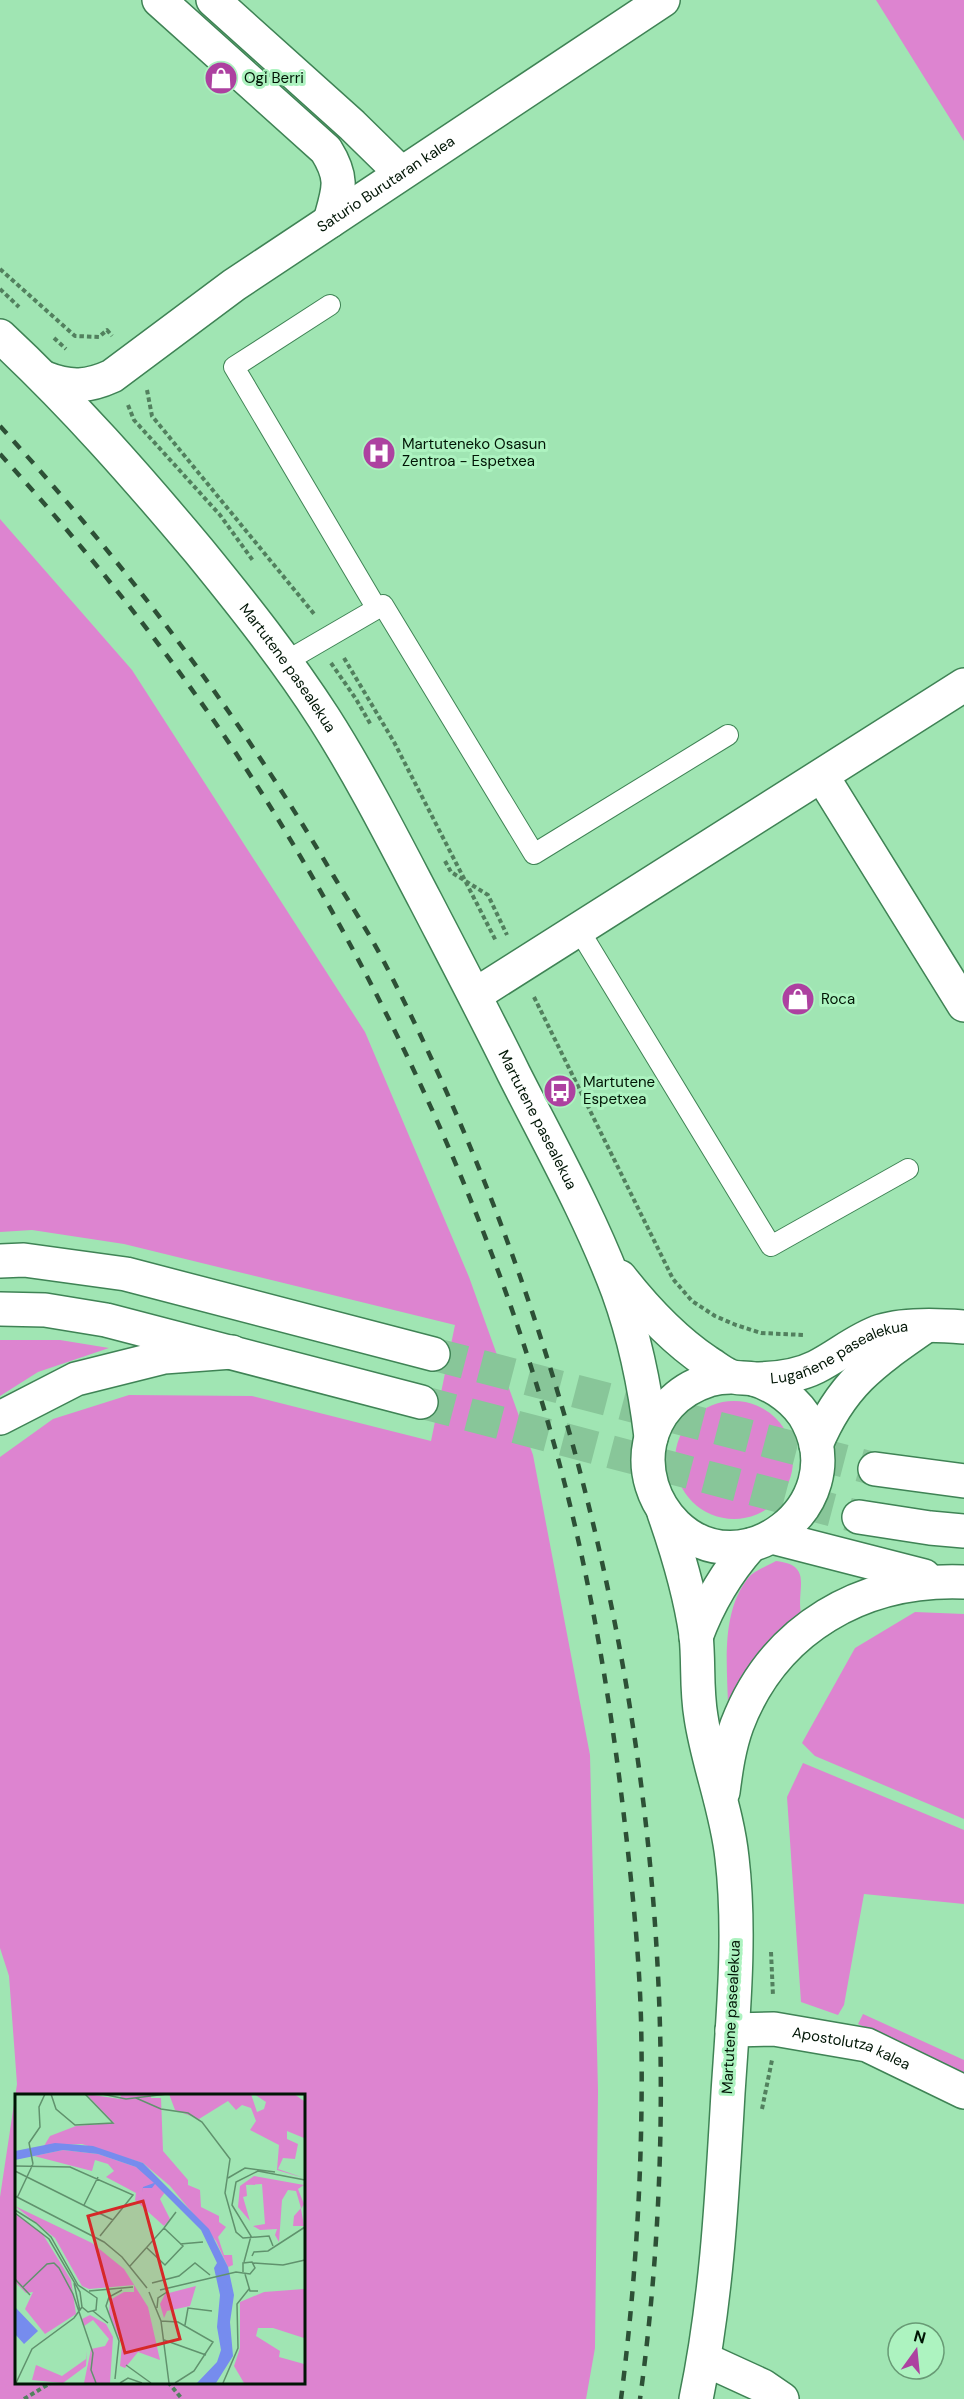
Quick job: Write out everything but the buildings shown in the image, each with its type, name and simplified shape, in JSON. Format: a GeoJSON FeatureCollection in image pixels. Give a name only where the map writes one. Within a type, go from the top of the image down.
{"type":"FeatureCollection","features":[{"type":"Feature","properties":{"kind":"main road"},"geometry":{"type":"LineString","coordinates":[[159,0],[326,150],[337,168],[339,183],[330,221]]}},
{"type":"Feature","properties":{"kind":"main road"},"geometry":{"type":"LineString","coordinates":[[213,0],[352,125],[401,173]]}},
{"type":"Feature","properties":{"kind":"main road","name":"Saturio Burutaran kalea"},"geometry":{"type":"LineString","coordinates":[[112,376],[234,285],[663,0]]}},
{"type":"Feature","properties":{"kind":"main road","name":"Martutene pasealekua"},"geometry":{"type":"LineString","coordinates":[[0,336],[45,378],[101,436],[254,619],[324,718],[382,819],[475,995],[600,1246],[619,1294],[634,1343],[645,1389],[651,1437]]}},
{"type":"Feature","properties":{"kind":"main road"},"geometry":{"type":"LineString","coordinates":[[45,378],[61,385],[78,386],[96,384],[112,376]]}},
{"type":"Feature","properties":{"kind":"main road"},"geometry":{"type":"LineString","coordinates":[[101,436],[96,422],[97,405],[99,395],[112,376]]}},
{"type":"Feature","properties":{"kind":"main road"},"geometry":{"type":"LineString","coordinates":[[475,995],[964,685]]}},
{"type":"Feature","properties":{"kind":"main road"},"geometry":{"type":"LineString","coordinates":[[822,776],[960,989]]}},
{"type":"Feature","properties":{"kind":"main road","name":"Martutene pasealekua"},"geometry":{"type":"LineString","coordinates":[[600,1246],[616,1272],[656,1319],[688,1347],[742,1378],[776,1388],[794,1403],[808,1422],[816,1445],[817,1472],[809,1499],[794,1521],[761,1541],[734,1564],[719,1586],[696,1637]]}},
{"type":"Feature","properties":{"kind":"main road"},"geometry":{"type":"LineString","coordinates":[[0,1261],[24,1260],[126,1274],[433,1354]]}},
{"type":"Feature","properties":{"kind":"main road"},"geometry":{"type":"LineString","coordinates":[[0,1309],[45,1310],[106,1320],[421,1402]]}},
{"type":"Feature","properties":{"kind":"main road","name":"Lugañene pasealekua"},"geometry":{"type":"LineString","coordinates":[[742,1378],[775,1379],[796,1375],[816,1367],[848,1347],[882,1331],[903,1327],[964,1327]]}},
{"type":"Feature","properties":{"kind":"main road","name":"Lugañene pasealekua"},"geometry":{"type":"LineString","coordinates":[[816,1445],[832,1410],[855,1380],[924,1327]]}},
{"type":"Feature","properties":{"kind":"main road"},"geometry":{"type":"LineString","coordinates":[[0,1418],[76,1379],[164,1357],[231,1352]]}},
{"type":"Feature","properties":{"kind":"main road","name":"Martutene pasealekua"},"geometry":{"type":"LineString","coordinates":[[696,2399],[704,2359],[718,2247],[732,2030],[735,1892],[732,1857],[722,1806],[705,1743],[697,1690],[696,1637],[684,1574],[664,1513],[654,1496],[648,1477],[647,1457],[651,1437],[660,1417],[673,1401],[690,1388],[710,1379],[742,1378]]}},
{"type":"Feature","properties":{"kind":"main road"},"geometry":{"type":"LineString","coordinates":[[875,1469],[964,1481]]}},
{"type":"Feature","properties":{"kind":"main road","name":"Martutene pasealekua"},"geometry":{"type":"LineString","coordinates":[[664,1513],[681,1530],[703,1542],[727,1547],[761,1541]]}},
{"type":"Feature","properties":{"kind":"main road"},"geometry":{"type":"LineString","coordinates":[[859,1517],[964,1531]]}},
{"type":"Feature","properties":{"kind":"main road"},"geometry":{"type":"LineString","coordinates":[[761,1541],[958,1582]]}},
{"type":"Feature","properties":{"kind":"main road"},"geometry":{"type":"LineString","coordinates":[[722,1806],[728,1756],[737,1726],[766,1670],[787,1647],[810,1626],[862,1597],[891,1588],[921,1583],[958,1582]]}},
{"type":"Feature","properties":{"kind":"main road","name":"Apostolutza kalea"},"geometry":{"type":"LineString","coordinates":[[732,2030],[774,2029],[867,2046],[964,2092]]}},
{"type":"Feature","properties":{"kind":"main road"},"geometry":{"type":"LineString","coordinates":[[704,2359],[763,2386],[782,2399]]}},
{"type":"Feature","properties":{"kind":"lane"},"geometry":{"type":"LineString","coordinates":[[330,305],[234,367],[377,609]]}},
{"type":"Feature","properties":{"kind":"lane"},"geometry":{"type":"LineString","coordinates":[[285,662],[383,605],[534,854],[729,735]]}},
{"type":"Feature","properties":{"kind":"lane"},"geometry":{"type":"LineString","coordinates":[[579,930],[771,1246],[908,1169]]}},
{"type":"Feature","properties":{"kind":"path"},"geometry":{"type":"LineString","coordinates":[[0,269],[75,336],[99,337],[107,330],[115,339]]}},
{"type":"Feature","properties":{"kind":"path"},"geometry":{"type":"LineString","coordinates":[[0,289],[24,311]]}},
{"type":"Feature","properties":{"kind":"path"},"geometry":{"type":"LineString","coordinates":[[49,333],[65,348],[76,353]]}},
{"type":"Feature","properties":{"kind":"path"},"geometry":{"type":"LineString","coordinates":[[145,381],[152,416],[316,617]]}},
{"type":"Feature","properties":{"kind":"path"},"geometry":{"type":"LineString","coordinates":[[339,650],[394,742],[496,941]]}},
{"type":"Feature","properties":{"kind":"path"},"geometry":{"type":"LineString","coordinates":[[761,2114],[772,2070],[773,1964],[770,1942]]}},
{"type":"Feature","properties":{"kind":"path"},"geometry":{"type":"LineString","coordinates":[[24,2399],[49,2384]]}},
{"type":"Feature","properties":{"kind":"path"},"geometry":{"type":"LineString","coordinates":[[170,2384],[182,2399]]}},
{"type":"Feature","properties":{"kind":"shaded area"},"geometry":{"type":"Polygon","coordinates":[[[876,0],[964,0],[964,141],[876,0]]]}},
{"type":"Feature","properties":{"kind":"shaded area"},"geometry":{"type":"Polygon","coordinates":[[[0,519],[132,670],[365,1032],[469,1277],[533,1455],[590,1755],[598,2091],[595,2348],[586,2399],[0,2399],[0,2197],[15,2097],[15,2384],[304,2384],[304,2094],[15,2094],[17,2084],[9,1976],[0,1948],[0,1457],[53,1419],[129,1395],[252,1396],[431,1441],[455,1325],[124,1244],[32,1230],[0,1232],[0,519]]]}},
{"type":"Feature","properties":{"kind":"shaded area"},"geometry":{"type":"Polygon","coordinates":[[[0,1340],[60,1340],[109,1348],[38,1372],[0,1396],[0,1340]]]}},
{"type":"Feature","properties":{"kind":"shaded area"},"geometry":{"type":"Polygon","coordinates":[[[734,1401],[757,1405],[776,1418],[789,1437],[793,1460],[789,1483],[776,1502],[757,1515],[734,1519],[711,1515],[692,1502],[679,1483],[675,1460],[679,1437],[692,1418],[711,1405],[734,1401]]]}},
{"type":"Feature","properties":{"kind":"shaded area"},"geometry":{"type":"Polygon","coordinates":[[[776,1561],[788,1563],[799,1573],[801,1613],[767,1643],[745,1677],[731,1706],[728,1704],[727,1639],[733,1607],[748,1578],[776,1561]]]}},
{"type":"Feature","properties":{"kind":"shaded area"},"geometry":{"type":"Polygon","coordinates":[[[915,1612],[964,1614],[964,1819],[815,1756],[802,1743],[855,1648],[915,1612]]]}},
{"type":"Feature","properties":{"kind":"shaded area"},"geometry":{"type":"Polygon","coordinates":[[[803,1763],[964,1830],[964,1904],[864,1894],[844,2005],[838,2015],[801,2002],[787,1797],[803,1763]]]}},
{"type":"Feature","properties":{"kind":"shaded area"},"geometry":{"type":"Polygon","coordinates":[[[863,2014],[964,2060],[964,2076],[858,2024],[863,2014]]]}},
{"type":"Feature","properties":{"kind":"tunnel"},"geometry":{"type":"LineString","coordinates":[[433,1354],[875,1469]]}},
{"type":"Feature","properties":{"kind":"tunnel"},"geometry":{"type":"LineString","coordinates":[[421,1402],[859,1517]]}},
{"type":"Feature","properties":{"kind":"railway"},"geometry":{"type":"LineString","coordinates":[[0,426],[92,532],[219,698],[296,814],[358,916],[382,958],[461,1126],[528,1299],[581,1477],[622,1659],[648,1843],[660,2028],[658,2214],[640,2399]]}},
{"type":"Feature","properties":{"kind":"railway"},"geometry":{"type":"LineString","coordinates":[[0,454],[75,540],[181,674],[246,768],[322,894],[366,974],[445,1140],[480,1225],[541,1397],[575,1525],[599,1645],[618,1767],[637,1939],[642,2067],[640,2162],[635,2257],[621,2399]]}},
{"type":"Feature","properties":{"kind":"place","name":"Ogi Berri"},"geometry":{"type":"Point","coordinates":[221,78]}},
{"type":"Feature","properties":{"kind":"place","name":"Martuteneko Osasun Zentroa - Espetxea"},"geometry":{"type":"Point","coordinates":[379,453]}},
{"type":"Feature","properties":{"kind":"place","name":"Roca"},"geometry":{"type":"Point","coordinates":[798,999]}},
{"type":"Feature","properties":{"kind":"place","name":"Martutene Espetxea"},"geometry":{"type":"Point","coordinates":[560,1091]}}]}
